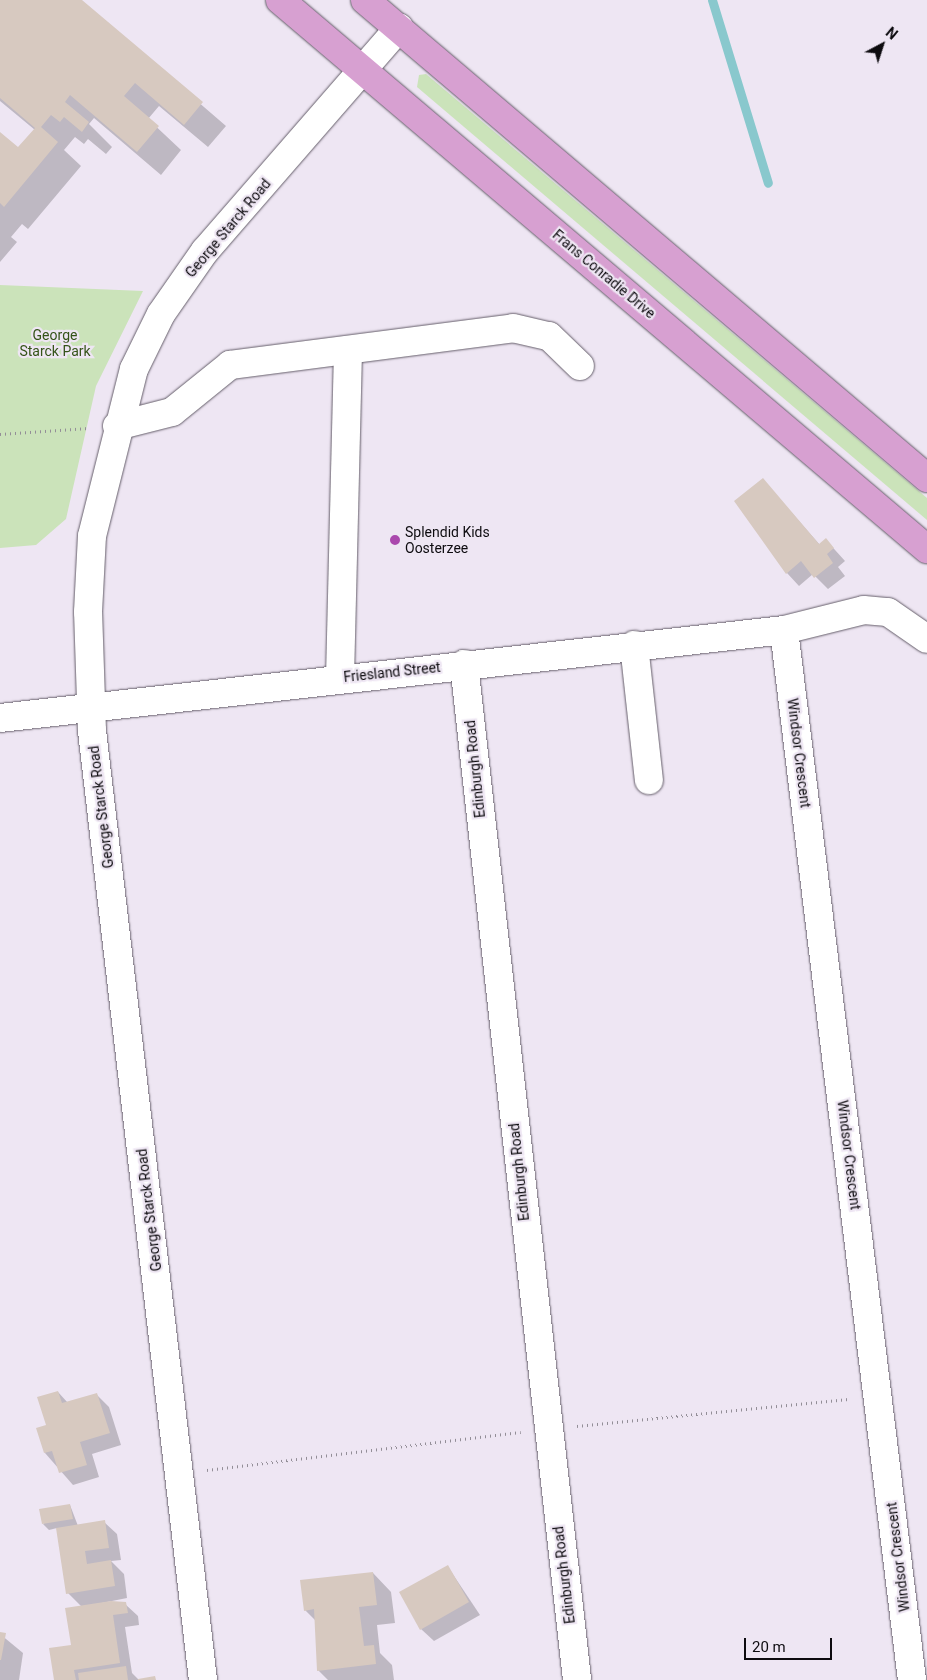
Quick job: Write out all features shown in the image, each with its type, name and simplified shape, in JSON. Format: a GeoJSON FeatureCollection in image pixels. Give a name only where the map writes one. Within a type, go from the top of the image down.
{"type":"FeatureCollection","features":[{"type":"Feature","properties":{"kind":"main road","name":"Frans Conradie Drive"},"geometry":{"type":"LineString","coordinates":[[280,0],[927,549]]}},
{"type":"Feature","properties":{"kind":"main road"},"geometry":{"type":"LineString","coordinates":[[365,0],[927,478]]}},
{"type":"Feature","properties":{"kind":"street","name":"George Starck Road"},"geometry":{"type":"LineString","coordinates":[[203,1680],[90,706],[88,612],[92,536],[117,426],[134,369],[161,314],[205,251],[399,28]]}},
{"type":"Feature","properties":{"kind":"street"},"geometry":{"type":"LineString","coordinates":[[117,426],[172,412],[230,365],[519,328],[549,336],[580,366]]}},
{"type":"Feature","properties":{"kind":"street"},"geometry":{"type":"LineString","coordinates":[[340,678],[348,350]]}},
{"type":"Feature","properties":{"kind":"street"},"geometry":{"type":"LineString","coordinates":[[795,627],[877,610],[905,619],[927,639]]}},
{"type":"Feature","properties":{"kind":"street"},"geometry":{"type":"LineString","coordinates":[[795,627],[892,627],[927,655]]}},
{"type":"Feature","properties":{"kind":"street","name":"Friesland Street"},"geometry":{"type":"LineString","coordinates":[[0,718],[90,706],[795,627]]}},
{"type":"Feature","properties":{"kind":"street","name":"Windsor Crescent"},"geometry":{"type":"LineString","coordinates":[[795,627],[912,1680]]}},
{"type":"Feature","properties":{"kind":"street"},"geometry":{"type":"LineString","coordinates":[[634,645],[649,780]]}},
{"type":"Feature","properties":{"kind":"street","name":"Edinburgh Road"},"geometry":{"type":"LineString","coordinates":[[464,664],[547,1429],[577,1680]]}},
{"type":"Feature","properties":{"kind":"path"},"geometry":{"type":"LineString","coordinates":[[0,434],[117,426]]}},
{"type":"Feature","properties":{"kind":"path"},"geometry":{"type":"LineString","coordinates":[[547,1429],[880,1396]]}},
{"type":"Feature","properties":{"kind":"path"},"geometry":{"type":"LineString","coordinates":[[180,1473],[502,1434]]}},
{"type":"Feature","properties":{"kind":"green space"},"geometry":{"type":"Polygon","coordinates":[[[426,74],[927,498],[927,520],[417,87],[419,75],[426,74]]]}},
{"type":"Feature","properties":{"kind":"green space","name":"George Starck Park"},"geometry":{"type":"Polygon","coordinates":[[[0,285],[143,291],[96,386],[66,519],[36,545],[0,548],[0,285]]]}},
{"type":"Feature","properties":{"kind":"building"},"geometry":{"type":"Polygon","coordinates":[[[0,0],[82,0],[203,102],[184,125],[135,83],[124,96],[159,126],[137,152],[70,95],[65,102],[89,122],[82,132],[64,117],[60,122],[51,115],[41,127],[58,142],[4,207],[0,203],[0,132],[18,147],[35,128],[0,98],[0,0]]]}},
{"type":"Feature","properties":{"kind":"building"},"geometry":{"type":"Polygon","coordinates":[[[763,478],[819,544],[826,538],[834,548],[827,554],[833,563],[814,578],[801,561],[786,574],[734,501],[763,478]]]}},
{"type":"Feature","properties":{"kind":"building"},"geometry":{"type":"Polygon","coordinates":[[[58,1391],[62,1403],[97,1393],[110,1433],[80,1442],[87,1465],[59,1473],[52,1451],[44,1453],[36,1428],[46,1425],[37,1397],[58,1391]]]}},
{"type":"Feature","properties":{"kind":"building"},"geometry":{"type":"Polygon","coordinates":[[[70,1504],[73,1519],[42,1524],[39,1509],[70,1504]]]}},
{"type":"Feature","properties":{"kind":"building"},"geometry":{"type":"Polygon","coordinates":[[[105,1520],[109,1548],[85,1551],[87,1564],[111,1560],[115,1586],[66,1594],[56,1528],[105,1520]]]}},
{"type":"Feature","properties":{"kind":"building"},"geometry":{"type":"Polygon","coordinates":[[[448,1565],[469,1602],[420,1630],[399,1592],[448,1565]]]}},
{"type":"Feature","properties":{"kind":"building"},"geometry":{"type":"Polygon","coordinates":[[[373,1572],[377,1605],[359,1607],[364,1646],[374,1645],[376,1664],[317,1671],[314,1609],[304,1611],[300,1580],[373,1572]]]}},
{"type":"Feature","properties":{"kind":"building"},"geometry":{"type":"Polygon","coordinates":[[[111,1601],[126,1602],[128,1613],[113,1615],[120,1663],[74,1670],[76,1680],[54,1680],[49,1648],[71,1645],[65,1608],[111,1601]]]}},
{"type":"Feature","properties":{"kind":"building"},"geometry":{"type":"Polygon","coordinates":[[[0,1632],[6,1633],[1,1660],[0,1660],[0,1632]]]}},
{"type":"Feature","properties":{"kind":"building"},"geometry":{"type":"Polygon","coordinates":[[[126,1666],[128,1680],[79,1680],[78,1673],[126,1666]]]}},
{"type":"Feature","properties":{"kind":"building"},"geometry":{"type":"Polygon","coordinates":[[[155,1676],[156,1680],[138,1680],[138,1679],[155,1676]]]}},
{"type":"Feature","properties":{"kind":"waterway"},"geometry":{"type":"LineString","coordinates":[[712,0],[768,183]]}},
{"type":"Feature","properties":{"kind":"place","name":"Splendid Kids Oosterzee"},"geometry":{"type":"Point","coordinates":[395,540]}}]}
